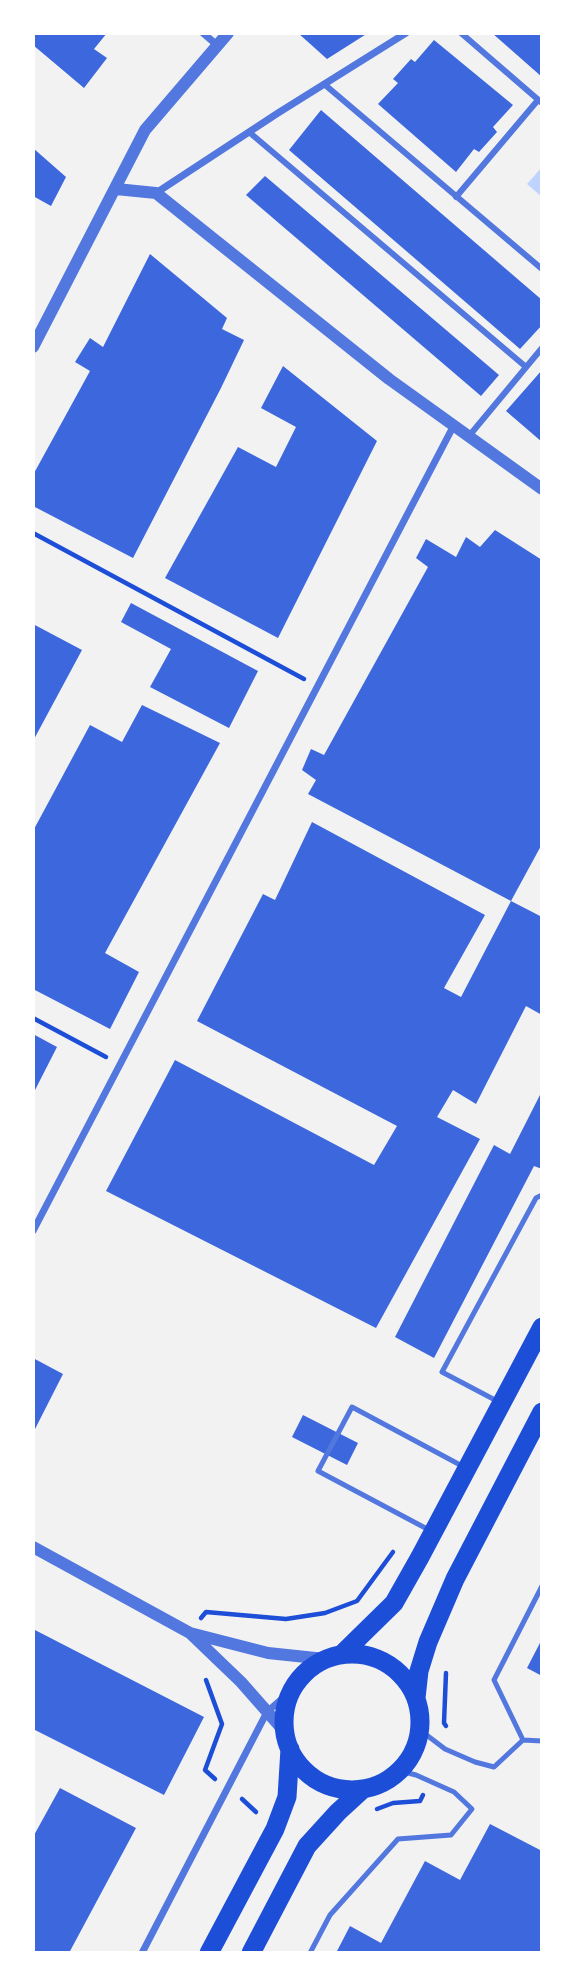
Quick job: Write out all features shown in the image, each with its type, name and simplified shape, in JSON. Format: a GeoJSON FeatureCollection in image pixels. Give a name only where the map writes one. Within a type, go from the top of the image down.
{"type":"FeatureCollection","features":[{"type":"Feature","properties":{"kind":"highway"},"geometry":{"type":"LineString","coordinates":[[209,1953],[275,1829],[286,1797],[285,1710],[293,1689],[306,1671],[333,1657],[394,1603],[542,1327]]}},
{"type":"Feature","properties":{"kind":"highway"},"geometry":{"type":"LineString","coordinates":[[416,1698],[419,1671],[428,1642],[455,1579],[542,1412]]}},
{"type":"Feature","properties":{"kind":"highway"},"geometry":{"type":"LineString","coordinates":[[287,1740],[302,1768],[319,1782],[340,1789],[362,1790],[383,1783],[400,1770],[414,1752],[420,1730],[420,1714],[416,1698],[404,1678],[386,1663],[364,1655],[333,1657]]}},
{"type":"Feature","properties":{"kind":"highway"},"geometry":{"type":"LineString","coordinates":[[251,1953],[307,1846],[362,1790]]}},
{"type":"Feature","properties":{"kind":"street"},"geometry":{"type":"LineString","coordinates":[[203,33],[217,45]]}},
{"type":"Feature","properties":{"kind":"street"},"geometry":{"type":"LineString","coordinates":[[33,346],[145,131],[228,33]]}},
{"type":"Feature","properties":{"kind":"street"},"geometry":{"type":"LineString","coordinates":[[156,192],[406,33]]}},
{"type":"Feature","properties":{"kind":"street"},"geometry":{"type":"LineString","coordinates":[[456,197],[540,101],[461,33]]}},
{"type":"Feature","properties":{"kind":"street"},"geometry":{"type":"LineString","coordinates":[[324,84],[542,269]]}},
{"type":"Feature","properties":{"kind":"street"},"geometry":{"type":"LineString","coordinates":[[248,132],[526,367]]}},
{"type":"Feature","properties":{"kind":"street"},"geometry":{"type":"LineString","coordinates":[[116,190],[156,192],[389,379],[542,489]]}},
{"type":"Feature","properties":{"kind":"street"},"geometry":{"type":"LineString","coordinates":[[469,436],[542,348]]}},
{"type":"Feature","properties":{"kind":"street"},"geometry":{"type":"LineString","coordinates":[[33,1231],[454,425]]}},
{"type":"Feature","properties":{"kind":"street"},"geometry":{"type":"LineString","coordinates":[[33,1547],[190,1633],[268,1653],[333,1657]]}},
{"type":"Feature","properties":{"kind":"street"},"geometry":{"type":"LineString","coordinates":[[190,1633],[242,1682],[287,1740]]}},
{"type":"Feature","properties":{"kind":"street"},"geometry":{"type":"LineString","coordinates":[[142,1953],[267,1712],[293,1689]]}},
{"type":"Feature","properties":{"kind":"lane"},"geometry":{"type":"LineString","coordinates":[[502,1403],[442,1372],[536,1199],[542,1195]]}},
{"type":"Feature","properties":{"kind":"lane"},"geometry":{"type":"LineString","coordinates":[[433,1532],[318,1471],[352,1407],[467,1469]]}},
{"type":"Feature","properties":{"kind":"lane"},"geometry":{"type":"LineString","coordinates":[[523,1740],[495,1680],[542,1586]]}},
{"type":"Feature","properties":{"kind":"lane"},"geometry":{"type":"LineString","coordinates":[[420,1730],[445,1749],[494,1767],[523,1740],[542,1741]]}},
{"type":"Feature","properties":{"kind":"lane"},"geometry":{"type":"LineString","coordinates":[[310,1953],[330,1915],[398,1839],[451,1835],[472,1809],[454,1793],[400,1770]]}},
{"type":"Feature","properties":{"kind":"path"},"geometry":{"type":"LineString","coordinates":[[33,533],[318,686]]}},
{"type":"Feature","properties":{"kind":"path"},"geometry":{"type":"LineString","coordinates":[[33,1018],[120,1064]]}},
{"type":"Feature","properties":{"kind":"path"},"geometry":{"type":"LineString","coordinates":[[371,1812],[393,1802],[420,1801],[431,1782]]}},
{"type":"Feature","properties":{"kind":"water"},"geometry":{"type":"Polygon","coordinates":[[[542,167],[542,197],[527,184],[542,167]]]}},
{"type":"Feature","properties":{"kind":"building"},"geometry":{"type":"Polygon","coordinates":[[[33,33],[107,33],[94,49],[107,58],[84,88],[33,45],[33,33]]]}},
{"type":"Feature","properties":{"kind":"building"},"geometry":{"type":"Polygon","coordinates":[[[298,33],[368,33],[327,59],[298,33]]]}},
{"type":"Feature","properties":{"kind":"building"},"geometry":{"type":"Polygon","coordinates":[[[492,33],[542,33],[542,77],[492,33]]]}},
{"type":"Feature","properties":{"kind":"building"},"geometry":{"type":"Polygon","coordinates":[[[434,40],[513,105],[493,127],[497,132],[479,152],[474,149],[456,172],[378,104],[398,83],[393,79],[411,59],[415,62],[434,40]]]}},
{"type":"Feature","properties":{"kind":"building"},"geometry":{"type":"Polygon","coordinates":[[[321,110],[542,300],[542,325],[520,349],[289,150],[321,110]]]}},
{"type":"Feature","properties":{"kind":"building"},"geometry":{"type":"Polygon","coordinates":[[[33,148],[66,177],[51,206],[33,196],[33,148]]]}},
{"type":"Feature","properties":{"kind":"building"},"geometry":{"type":"Polygon","coordinates":[[[265,176],[499,375],[481,396],[246,195],[265,176]]]}},
{"type":"Feature","properties":{"kind":"building"},"geometry":{"type":"Polygon","coordinates":[[[150,254],[227,318],[222,329],[244,340],[133,558],[33,506],[33,475],[90,371],[75,362],[90,338],[103,347],[150,254]]]}},
{"type":"Feature","properties":{"kind":"building"},"geometry":{"type":"Polygon","coordinates":[[[283,366],[377,441],[278,638],[165,578],[238,447],[276,467],[296,427],[261,408],[283,366]]]}},
{"type":"Feature","properties":{"kind":"building"},"geometry":{"type":"Polygon","coordinates":[[[542,370],[542,442],[506,411],[542,370]]]}},
{"type":"Feature","properties":{"kind":"building"},"geometry":{"type":"Polygon","coordinates":[[[495,530],[542,560],[542,844],[511,901],[308,794],[316,780],[302,770],[311,749],[324,755],[428,567],[416,558],[426,539],[456,557],[466,537],[480,547],[495,530]]]}},
{"type":"Feature","properties":{"kind":"building"},"geometry":{"type":"Polygon","coordinates":[[[131,603],[258,671],[229,728],[150,687],[171,649],[121,622],[131,603]]]}},
{"type":"Feature","properties":{"kind":"building"},"geometry":{"type":"Polygon","coordinates":[[[33,624],[82,650],[33,741],[33,624]]]}},
{"type":"Feature","properties":{"kind":"building"},"geometry":{"type":"Polygon","coordinates":[[[142,705],[220,743],[105,953],[139,972],[110,1029],[33,989],[33,831],[90,725],[122,742],[142,705]]]}},
{"type":"Feature","properties":{"kind":"building"},"geometry":{"type":"Polygon","coordinates":[[[312,822],[485,915],[444,988],[461,997],[511,901],[542,917],[542,1015],[526,1006],[476,1104],[453,1090],[437,1117],[480,1139],[376,1328],[106,1191],[175,1060],[374,1165],[397,1126],[197,1021],[263,894],[275,900],[312,822]]]}},
{"type":"Feature","properties":{"kind":"building"},"geometry":{"type":"Polygon","coordinates":[[[33,1034],[57,1047],[33,1094],[33,1034]]]}},
{"type":"Feature","properties":{"kind":"building"},"geometry":{"type":"Polygon","coordinates":[[[542,1091],[542,1169],[534,1166],[434,1358],[395,1337],[494,1145],[510,1154],[542,1091]]]}},
{"type":"Feature","properties":{"kind":"building"},"geometry":{"type":"Polygon","coordinates":[[[33,1358],[63,1374],[33,1433],[33,1358]]]}},
{"type":"Feature","properties":{"kind":"building"},"geometry":{"type":"Polygon","coordinates":[[[303,1415],[358,1443],[347,1465],[292,1437],[303,1415]]]}},
{"type":"Feature","properties":{"kind":"building"},"geometry":{"type":"Polygon","coordinates":[[[33,1629],[204,1717],[164,1795],[33,1729],[33,1629]]]}},
{"type":"Feature","properties":{"kind":"building"},"geometry":{"type":"Polygon","coordinates":[[[542,1639],[542,1676],[527,1668],[542,1639]]]}},
{"type":"Feature","properties":{"kind":"building"},"geometry":{"type":"Polygon","coordinates":[[[60,1788],[136,1828],[69,1953],[33,1953],[33,1837],[60,1788]]]}},
{"type":"Feature","properties":{"kind":"building"},"geometry":{"type":"Polygon","coordinates":[[[490,1824],[542,1851],[542,1953],[336,1953],[350,1926],[381,1943],[425,1861],[460,1880],[490,1824]]]}}]}
